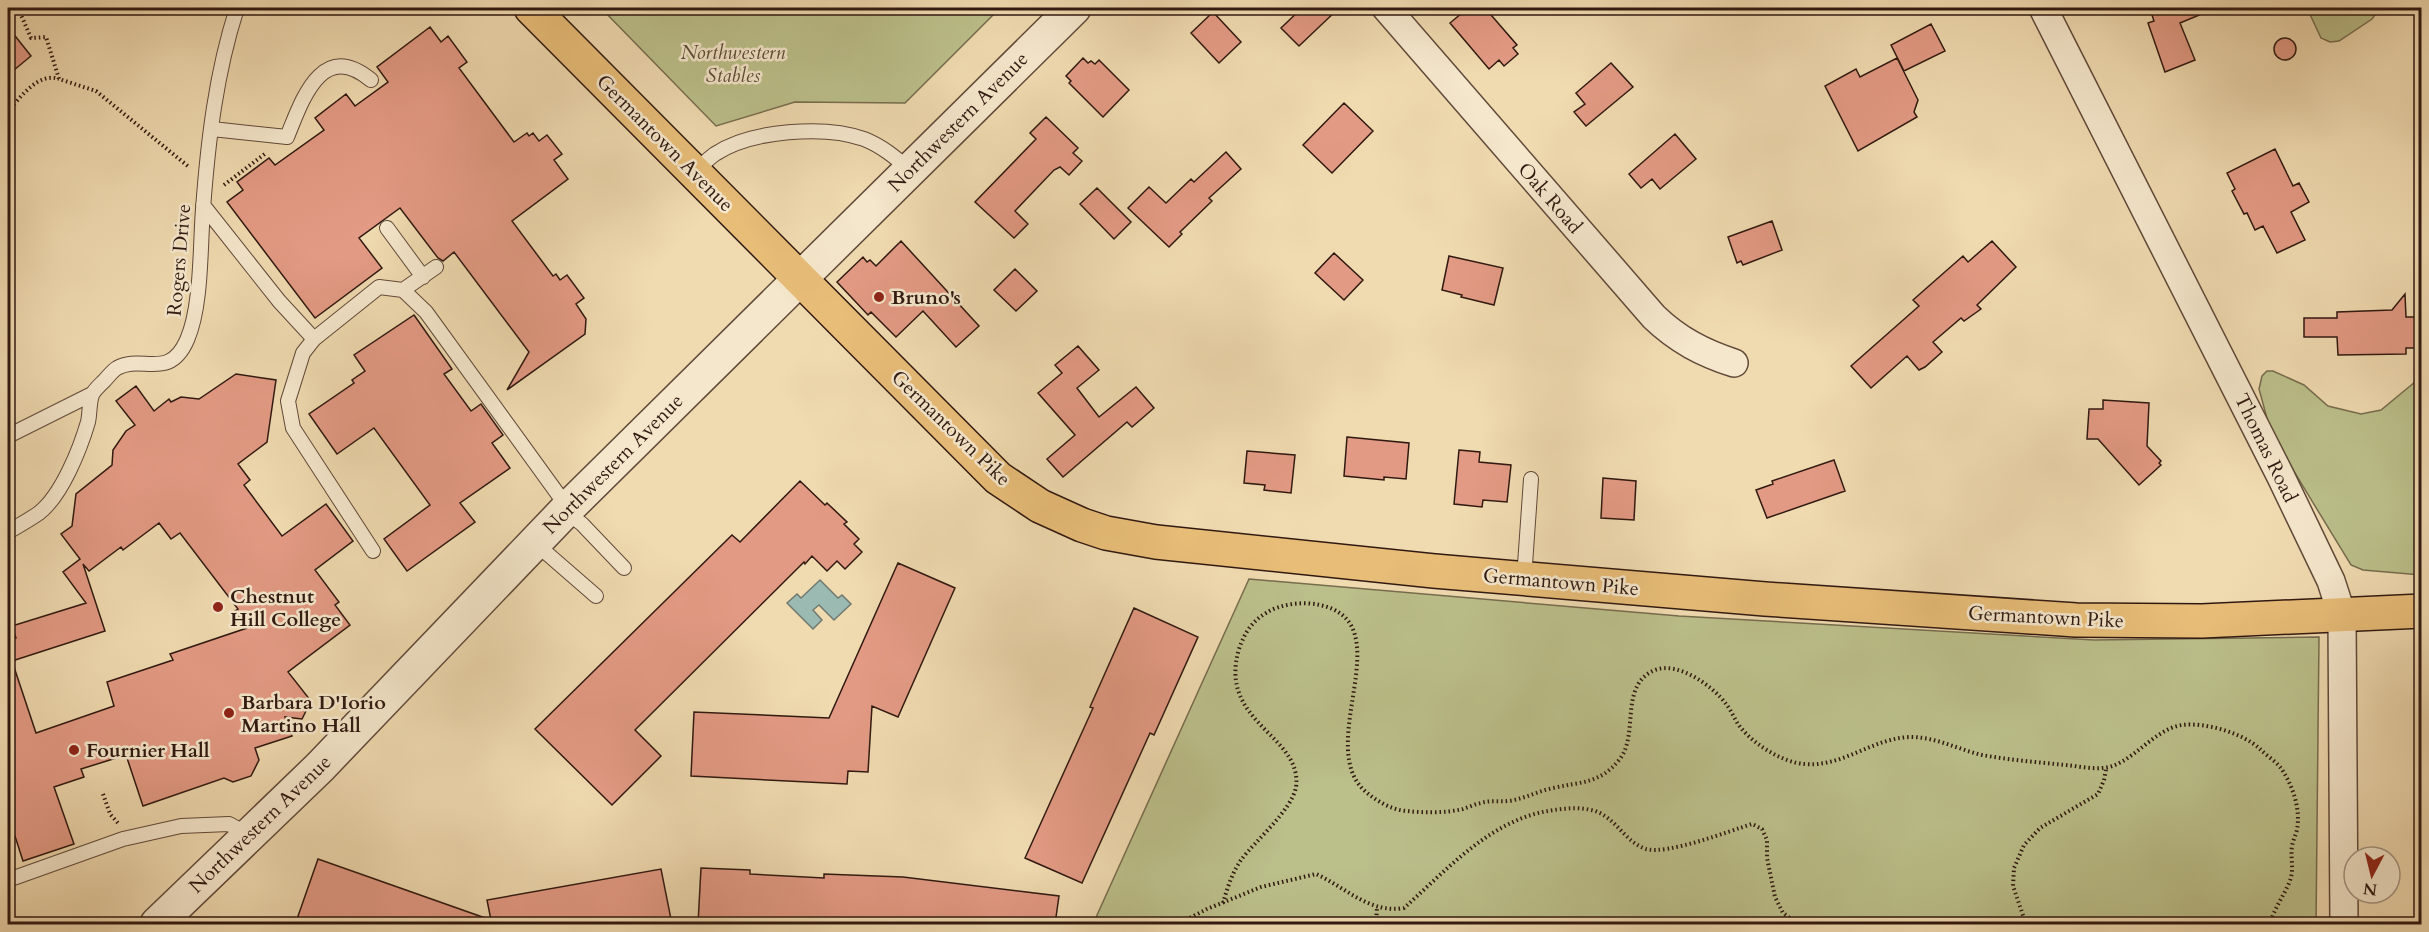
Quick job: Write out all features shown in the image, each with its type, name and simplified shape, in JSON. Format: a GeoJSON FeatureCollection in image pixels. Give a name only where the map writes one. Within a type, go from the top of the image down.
{"type":"FeatureCollection","features":[{"type":"Feature","properties":{"kind":"main road","name":"Germantown Avenue"},"geometry":{"type":"LineString","coordinates":[[531,8],[798,279]]}},
{"type":"Feature","properties":{"kind":"main road","name":"Germantown Pike"},"geometry":{"type":"LineString","coordinates":[[798,279],[998,478],[1040,506],[1106,533],[1156,542],[1524,579],[1765,599],[2076,620],[2202,621],[2421,611]]}},
{"type":"Feature","properties":{"kind":"street","name":"Northwestern Avenue"},"geometry":{"type":"LineString","coordinates":[[157,924],[320,767],[566,509],[1074,8]]}},
{"type":"Feature","properties":{"kind":"street","name":"Oak Road"},"geometry":{"type":"LineString","coordinates":[[1386,8],[1653,316],[1670,332],[1692,347],[1734,363]]}},
{"type":"Feature","properties":{"kind":"street","name":"Thomas Road"},"geometry":{"type":"LineString","coordinates":[[2043,8],[2281,477],[2331,581],[2342,615],[2344,924]]}},
{"type":"Feature","properties":{"kind":"lane","name":"Rogers Drive"},"geometry":{"type":"LineString","coordinates":[[8,436],[92,394],[117,369],[127,365],[152,366],[164,363],[173,358],[186,342],[195,312],[203,206],[223,56],[237,8]]}},
{"type":"Feature","properties":{"kind":"lane"},"geometry":{"type":"LineString","coordinates":[[212,129],[287,136],[310,84],[319,75],[340,68],[351,69],[371,80]]}},
{"type":"Feature","properties":{"kind":"lane"},"geometry":{"type":"LineString","coordinates":[[694,172],[715,154],[728,148],[768,136],[792,132],[849,135],[866,140],[895,156],[910,171]]}},
{"type":"Feature","properties":{"kind":"lane"},"geometry":{"type":"LineString","coordinates":[[203,206],[279,301],[314,339]]}},
{"type":"Feature","properties":{"kind":"lane"},"geometry":{"type":"LineString","coordinates":[[387,228],[423,277]]}},
{"type":"Feature","properties":{"kind":"lane"},"geometry":{"type":"LineString","coordinates":[[403,290],[436,267]]}},
{"type":"Feature","properties":{"kind":"lane"},"geometry":{"type":"LineString","coordinates":[[373,551],[293,428],[288,400],[303,353],[314,339],[379,287],[403,290],[426,312],[566,509],[624,568]]}},
{"type":"Feature","properties":{"kind":"lane"},"geometry":{"type":"LineString","coordinates":[[8,532],[39,513],[57,490],[81,442],[89,418],[92,394]]}},
{"type":"Feature","properties":{"kind":"lane"},"geometry":{"type":"LineString","coordinates":[[1524,579],[1531,479]]}},
{"type":"Feature","properties":{"kind":"lane"},"geometry":{"type":"LineString","coordinates":[[535,543],[596,596]]}},
{"type":"Feature","properties":{"kind":"lane"},"geometry":{"type":"LineString","coordinates":[[8,880],[123,839],[181,826],[229,824],[250,835]]}},
{"type":"Feature","properties":{"kind":"path"},"geometry":{"type":"LineString","coordinates":[[18,8],[31,38],[46,37],[59,78]]}},
{"type":"Feature","properties":{"kind":"path"},"geometry":{"type":"LineString","coordinates":[[8,111],[42,79],[52,76],[59,78],[96,91],[193,170]]}},
{"type":"Feature","properties":{"kind":"path"},"geometry":{"type":"LineString","coordinates":[[219,189],[287,136]]}},
{"type":"Feature","properties":{"kind":"path"},"geometry":{"type":"LineString","coordinates":[[1223,903],[1239,862],[1274,822],[1295,793],[1296,781],[1293,765],[1282,748],[1240,700],[1234,676],[1237,656],[1244,635],[1255,620],[1270,610],[1288,605],[1315,603],[1341,612],[1351,625],[1357,651],[1357,679],[1346,736],[1350,768],[1360,787],[1378,802],[1404,811],[1461,809],[1483,802],[1511,800],[1553,787],[1585,784],[1600,776],[1617,764],[1626,750],[1632,697],[1637,686],[1653,670],[1672,668],[1704,681],[1727,704],[1742,729],[1786,761],[1808,765],[1835,761],[1888,739],[1911,737],[1931,738],[1977,754],[2013,760],[2106,769],[2122,762],[2139,747],[2179,724],[2228,731],[2251,741],[2280,767],[2290,786],[2299,812],[2297,831],[2291,849],[2294,865],[2290,882],[2274,910],[2270,924]]}},
{"type":"Feature","properties":{"kind":"path"},"geometry":{"type":"LineString","coordinates":[[2026,924],[2013,886],[2014,868],[2024,845],[2040,828],[2098,794],[2106,769]]}},
{"type":"Feature","properties":{"kind":"path"},"geometry":{"type":"LineString","coordinates":[[1178,924],[1261,887],[1316,874],[1377,908],[1391,910],[1404,908],[1490,834],[1536,812],[1571,808],[1594,811],[1611,818],[1630,838],[1646,849],[1663,849],[1689,843],[1752,824],[1762,829],[1767,840],[1767,858],[1775,897],[1783,913],[1797,924]]}},
{"type":"Feature","properties":{"kind":"path"},"geometry":{"type":"LineString","coordinates":[[1376,924],[1377,908]]}},
{"type":"Feature","properties":{"kind":"green space","name":"Northwestern Stables"},"geometry":{"type":"Polygon","coordinates":[[[601,8],[1000,8],[905,103],[795,102],[716,126],[601,8]]]}},
{"type":"Feature","properties":{"kind":"green space"},"geometry":{"type":"Polygon","coordinates":[[[2307,8],[2380,8],[2372,19],[2339,41],[2330,42],[2321,38],[2307,8]]]}},
{"type":"Feature","properties":{"kind":"green space"},"geometry":{"type":"Polygon","coordinates":[[[2267,371],[2273,371],[2304,385],[2328,406],[2361,414],[2381,410],[2421,377],[2421,575],[2363,570],[2351,565],[2287,460],[2268,422],[2259,389],[2262,376],[2267,371]]]}},
{"type":"Feature","properties":{"kind":"green space"},"geometry":{"type":"Polygon","coordinates":[[[1249,579],[1679,616],[2094,640],[2319,637],[2316,924],[1093,924],[1249,579]]]}},
{"type":"Feature","properties":{"kind":"water"},"geometry":{"type":"Polygon","coordinates":[[[820,580],[838,598],[842,595],[851,604],[834,620],[819,605],[813,610],[822,620],[813,629],[787,603],[797,594],[801,598],[820,580]]]}},
{"type":"Feature","properties":{"kind":"building"},"geometry":{"type":"Polygon","coordinates":[[[1302,8],[1339,8],[1299,46],[1281,28],[1302,8]]]}},
{"type":"Feature","properties":{"kind":"building"},"geometry":{"type":"Polygon","coordinates":[[[1468,8],[1485,8],[1517,45],[1513,48],[1518,54],[1504,66],[1499,60],[1489,69],[1450,23],[1468,8]]]}},
{"type":"Feature","properties":{"kind":"building"},"geometry":{"type":"Polygon","coordinates":[[[2161,8],[2216,8],[2180,23],[2195,60],[2165,72],[2148,23],[2154,21],[2151,12],[2161,8]]]}},
{"type":"Feature","properties":{"kind":"building"},"geometry":{"type":"Polygon","coordinates":[[[1213,12],[1241,42],[1219,63],[1191,33],[1213,12]]]}},
{"type":"Feature","properties":{"kind":"building"},"geometry":{"type":"Polygon","coordinates":[[[1931,24],[1945,51],[1904,71],[1891,45],[1931,24]]]}},
{"type":"Feature","properties":{"kind":"building"},"geometry":{"type":"Polygon","coordinates":[[[8,27],[31,56],[8,75],[8,27]]]}},
{"type":"Feature","properties":{"kind":"building"},"geometry":{"type":"Polygon","coordinates":[[[430,27],[441,42],[448,36],[467,62],[459,68],[514,142],[527,133],[529,136],[533,133],[539,141],[547,135],[562,154],[554,160],[568,179],[512,221],[553,276],[556,274],[560,280],[567,275],[584,298],[576,304],[586,319],[585,334],[507,390],[529,352],[454,252],[443,261],[438,258],[400,208],[359,238],[382,268],[315,318],[227,202],[243,190],[237,182],[269,158],[275,165],[324,130],[315,118],[346,94],[355,106],[388,82],[377,67],[430,27]]]}},
{"type":"Feature","properties":{"kind":"building"},"geometry":{"type":"Polygon","coordinates":[[[2285,38],[2293,41],[2296,49],[2293,57],[2285,60],[2277,57],[2274,49],[2277,41],[2285,38]]]}},
{"type":"Feature","properties":{"kind":"building"},"geometry":{"type":"Polygon","coordinates":[[[1083,58],[1088,63],[1091,61],[1095,64],[1099,60],[1129,90],[1103,117],[1069,83],[1071,81],[1066,76],[1083,58]]]}},
{"type":"Feature","properties":{"kind":"building"},"geometry":{"type":"Polygon","coordinates":[[[1897,58],[1918,100],[1914,112],[1917,117],[1858,151],[1825,86],[1856,69],[1860,77],[1897,58]]]}},
{"type":"Feature","properties":{"kind":"building"},"geometry":{"type":"Polygon","coordinates":[[[1611,63],[1633,87],[1586,126],[1574,112],[1585,104],[1576,93],[1611,63]]]}},
{"type":"Feature","properties":{"kind":"building"},"geometry":{"type":"Polygon","coordinates":[[[1344,103],[1373,131],[1332,173],[1303,145],[1344,103]]]}},
{"type":"Feature","properties":{"kind":"building"},"geometry":{"type":"Polygon","coordinates":[[[1046,117],[1078,148],[1073,153],[1082,161],[1069,175],[1060,167],[1054,170],[1015,211],[1028,224],[1014,238],[975,202],[1036,139],[1030,133],[1046,117]]]}},
{"type":"Feature","properties":{"kind":"building"},"geometry":{"type":"Polygon","coordinates":[[[1675,134],[1696,159],[1660,189],[1652,179],[1641,188],[1629,174],[1675,134]]]}},
{"type":"Feature","properties":{"kind":"building"},"geometry":{"type":"Polygon","coordinates":[[[2275,149],[2293,186],[2299,183],[2309,202],[2291,212],[2305,240],[2277,253],[2263,226],[2255,230],[2247,213],[2244,214],[2232,191],[2235,189],[2227,173],[2275,149]]]}},
{"type":"Feature","properties":{"kind":"building"},"geometry":{"type":"Polygon","coordinates":[[[1226,152],[1241,169],[1209,198],[1212,201],[1180,232],[1182,234],[1169,247],[1128,208],[1149,187],[1166,203],[1191,179],[1194,182],[1226,152]]]}},
{"type":"Feature","properties":{"kind":"building"},"geometry":{"type":"Polygon","coordinates":[[[1097,188],[1131,222],[1114,239],[1080,204],[1097,188]]]}},
{"type":"Feature","properties":{"kind":"building"},"geometry":{"type":"Polygon","coordinates":[[[1772,221],[1782,250],[1743,265],[1741,261],[1737,263],[1728,237],[1772,221]]]}},
{"type":"Feature","properties":{"kind":"building"},"geometry":{"type":"Polygon","coordinates":[[[901,241],[979,326],[956,347],[923,311],[896,337],[871,312],[868,315],[837,282],[863,257],[867,262],[870,260],[876,266],[901,241]]]}},
{"type":"Feature","properties":{"kind":"building"},"geometry":{"type":"Polygon","coordinates":[[[1992,241],[2016,267],[1977,305],[1981,309],[1964,321],[1961,318],[1933,342],[1942,352],[1925,367],[1919,370],[1907,356],[1871,388],[1851,366],[1919,306],[1913,300],[1963,256],[1968,262],[1992,241]]]}},
{"type":"Feature","properties":{"kind":"building"},"geometry":{"type":"Polygon","coordinates":[[[1334,253],[1363,280],[1344,300],[1315,273],[1334,253]]]}},
{"type":"Feature","properties":{"kind":"building"},"geometry":{"type":"Polygon","coordinates":[[[1449,256],[1503,268],[1494,305],[1442,290],[1449,256]]]}},
{"type":"Feature","properties":{"kind":"building"},"geometry":{"type":"Polygon","coordinates":[[[1015,269],[1037,291],[1016,311],[994,290],[1015,269]]]}},
{"type":"Feature","properties":{"kind":"building"},"geometry":{"type":"Polygon","coordinates":[[[2405,294],[2406,317],[2421,317],[2421,341],[2415,341],[2415,348],[2406,348],[2406,354],[2338,355],[2337,337],[2304,337],[2304,318],[2337,318],[2337,312],[2392,310],[2405,294]]]}},
{"type":"Feature","properties":{"kind":"building"},"geometry":{"type":"Polygon","coordinates":[[[414,315],[452,369],[444,374],[471,411],[481,404],[503,435],[492,443],[510,468],[460,503],[475,522],[407,571],[384,539],[430,505],[374,428],[337,454],[309,414],[354,383],[352,380],[365,371],[354,355],[414,315]]]}},
{"type":"Feature","properties":{"kind":"building"},"geometry":{"type":"Polygon","coordinates":[[[1078,346],[1099,370],[1077,388],[1099,417],[1136,387],[1154,408],[1132,427],[1127,422],[1063,477],[1047,459],[1075,435],[1038,393],[1062,373],[1055,365],[1078,346]]]}},
{"type":"Feature","properties":{"kind":"building"},"geometry":{"type":"Polygon","coordinates":[[[236,374],[276,380],[267,442],[238,464],[250,480],[244,485],[282,536],[326,504],[353,541],[315,570],[339,602],[335,605],[350,625],[288,672],[311,701],[302,719],[285,717],[292,736],[255,748],[259,760],[251,776],[233,782],[224,778],[143,806],[126,755],[81,769],[84,777],[54,787],[74,844],[23,861],[14,833],[8,836],[8,640],[16,638],[12,626],[86,603],[63,572],[80,559],[61,534],[72,526],[76,494],[112,465],[113,450],[126,431],[135,425],[116,401],[136,386],[154,411],[169,399],[171,402],[181,397],[199,399],[236,374]],[[159,523],[123,550],[121,547],[89,571],[83,564],[105,631],[12,661],[36,733],[114,706],[107,682],[173,660],[170,654],[247,628],[235,611],[238,609],[180,533],[171,539],[159,523]]]}},
{"type":"Feature","properties":{"kind":"building"},"geometry":{"type":"Polygon","coordinates":[[[2103,400],[2149,403],[2147,446],[2161,461],[2159,463],[2161,465],[2139,485],[2098,439],[2087,439],[2089,409],[2103,409],[2103,400]]]}},
{"type":"Feature","properties":{"kind":"building"},"geometry":{"type":"Polygon","coordinates":[[[1347,437],[1409,443],[1406,479],[1384,477],[1384,480],[1344,476],[1347,437]]]}},
{"type":"Feature","properties":{"kind":"building"},"geometry":{"type":"Polygon","coordinates":[[[1459,450],[1480,452],[1479,462],[1511,465],[1507,502],[1483,500],[1482,507],[1454,504],[1459,450]]]}},
{"type":"Feature","properties":{"kind":"building"},"geometry":{"type":"Polygon","coordinates":[[[1247,451],[1295,455],[1291,493],[1264,490],[1265,485],[1244,483],[1247,451]]]}},
{"type":"Feature","properties":{"kind":"building"},"geometry":{"type":"Polygon","coordinates":[[[1834,460],[1845,491],[1767,518],[1756,490],[1773,484],[1772,481],[1834,460]]]}},
{"type":"Feature","properties":{"kind":"building"},"geometry":{"type":"Polygon","coordinates":[[[1603,478],[1636,481],[1634,520],[1601,518],[1603,478]]]}},
{"type":"Feature","properties":{"kind":"building"},"geometry":{"type":"Polygon","coordinates":[[[800,481],[847,522],[844,524],[859,539],[854,544],[862,552],[845,569],[837,561],[827,571],[812,556],[805,564],[804,562],[635,730],[661,756],[612,805],[535,729],[732,535],[740,542],[800,481]]]}},
{"type":"Feature","properties":{"kind":"building"},"geometry":{"type":"Polygon","coordinates":[[[898,563],[955,588],[898,717],[872,706],[868,772],[848,771],[847,784],[691,776],[694,712],[829,718],[898,563]]]}},
{"type":"Feature","properties":{"kind":"building"},"geometry":{"type":"Polygon","coordinates":[[[1134,608],[1198,637],[1154,735],[1150,733],[1082,883],[1025,858],[1093,708],[1090,707],[1134,608]]]}},
{"type":"Feature","properties":{"kind":"building"},"geometry":{"type":"Polygon","coordinates":[[[318,859],[491,920],[487,900],[661,869],[672,924],[312,924],[297,919],[318,859]]]}},
{"type":"Feature","properties":{"kind":"building"},"geometry":{"type":"Polygon","coordinates":[[[701,868],[750,870],[750,874],[824,878],[824,874],[903,877],[1059,896],[1055,924],[698,924],[701,868]]]}},
{"type":"Feature","properties":{"kind":"place","name":"Bruno's"},"geometry":{"type":"Point","coordinates":[879,297]}},
{"type":"Feature","properties":{"kind":"place","name":"Chestnut Hill College"},"geometry":{"type":"Point","coordinates":[218,607]}},
{"type":"Feature","properties":{"kind":"place","name":"Barbara D'Iorio Martino Hall"},"geometry":{"type":"Point","coordinates":[229,713]}},
{"type":"Feature","properties":{"kind":"place","name":"Fournier Hall"},"geometry":{"type":"Point","coordinates":[74,750]}}]}
